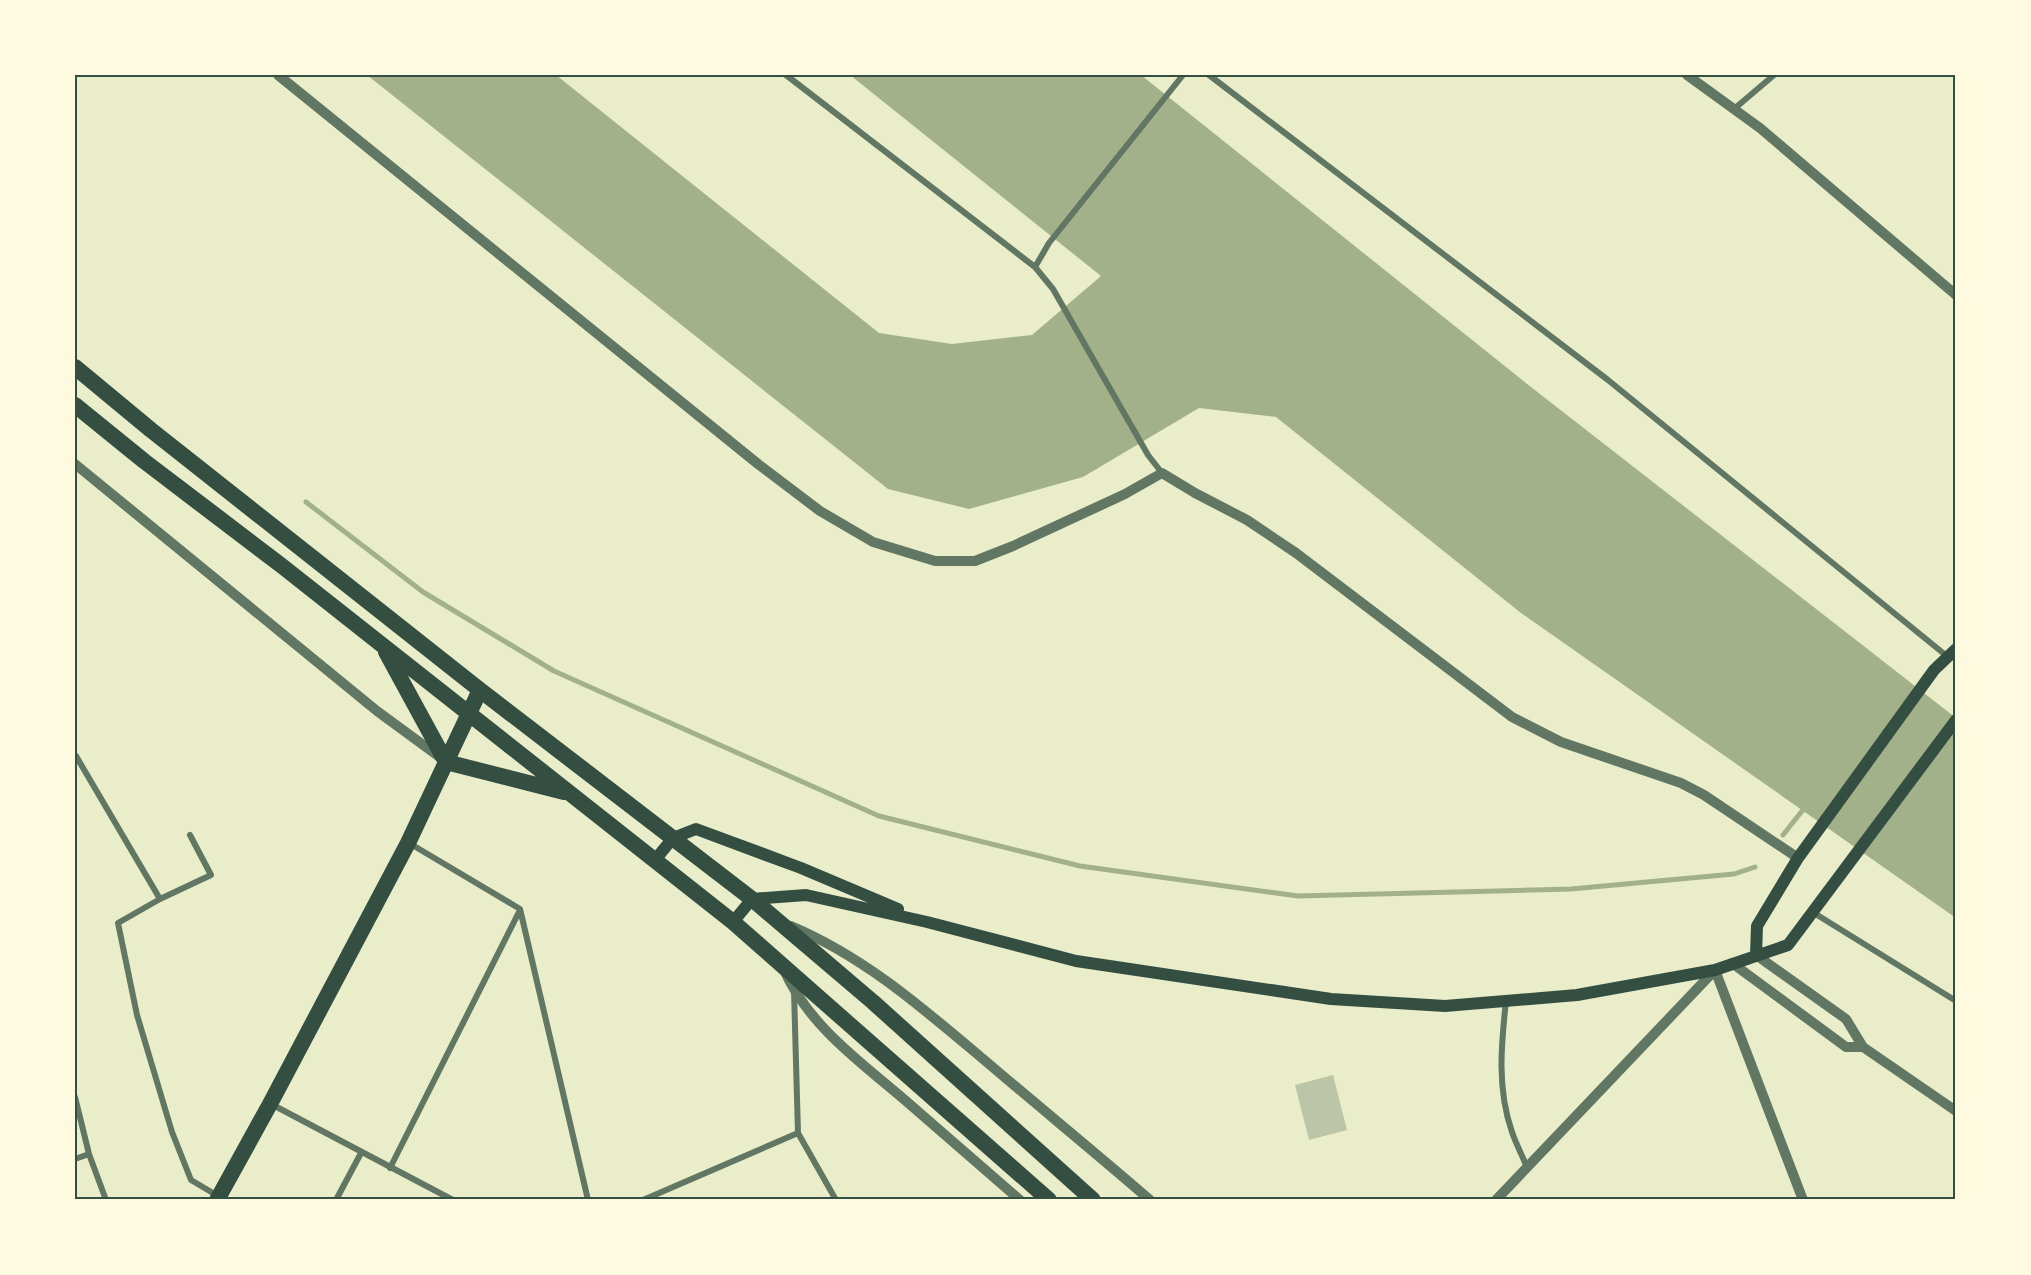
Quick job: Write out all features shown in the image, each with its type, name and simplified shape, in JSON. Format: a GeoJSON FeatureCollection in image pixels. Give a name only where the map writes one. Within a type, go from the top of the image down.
{"type":"FeatureCollection","features":[{"type":"Feature","properties":{"kind":"highway"},"geometry":{"type":"LineString","coordinates":[[75,367],[151,430],[480,690],[752,899],[873,1002],[1093,1200]]}},
{"type":"Feature","properties":{"kind":"highway"},"geometry":{"type":"LineString","coordinates":[[75,405],[733,922],[1049,1200]]}},
{"type":"Feature","properties":{"kind":"highway"},"geometry":{"type":"LineString","coordinates":[[383,646],[446,762],[572,794]]}},
{"type":"Feature","properties":{"kind":"highway"},"geometry":{"type":"LineString","coordinates":[[218,1198],[408,843],[480,690]]}},
{"type":"Feature","properties":{"kind":"main road"},"geometry":{"type":"LineString","coordinates":[[1756,955],[1756,926],[1798,858],[1934,670],[1952,653]]}},
{"type":"Feature","properties":{"kind":"main road"},"geometry":{"type":"LineString","coordinates":[[733,922],[752,899],[806,895],[927,922],[1076,961],[1331,999],[1444,1006],[1577,995],[1715,970],[1788,945],[1836,884],[1956,720]]}},
{"type":"Feature","properties":{"kind":"main road"},"geometry":{"type":"LineString","coordinates":[[655,860],[673,838],[696,829],[801,868],[927,922]]}},
{"type":"Feature","properties":{"kind":"street"},"geometry":{"type":"LineString","coordinates":[[278,75],[758,464],[820,511],[873,542],[935,561],[975,561],[1013,546],[1125,494],[1162,473]]}},
{"type":"Feature","properties":{"kind":"street"},"geometry":{"type":"LineString","coordinates":[[786,75],[1035,267],[1053,290],[1148,455],[1162,473],[1194,494],[1247,520],[1296,553],[1512,717],[1562,742],[1689,787],[1750,824],[1798,858]]}},
{"type":"Feature","properties":{"kind":"street"},"geometry":{"type":"LineString","coordinates":[[1035,267],[1049,243],[1183,75]]}},
{"type":"Feature","properties":{"kind":"street"},"geometry":{"type":"LineString","coordinates":[[1209,75],[1608,380],[1952,653]]}},
{"type":"Feature","properties":{"kind":"street"},"geometry":{"type":"LineString","coordinates":[[1734,109],[1774,75]]}},
{"type":"Feature","properties":{"kind":"street"},"geometry":{"type":"LineString","coordinates":[[1695,77],[1760,128],[1956,295]]}},
{"type":"Feature","properties":{"kind":"street"},"geometry":{"type":"LineString","coordinates":[[75,464],[377,711],[446,762]]}},
{"type":"Feature","properties":{"kind":"street"},"geometry":{"type":"LineString","coordinates":[[76,756],[160,899]]}},
{"type":"Feature","properties":{"kind":"street"},"geometry":{"type":"LineString","coordinates":[[190,835],[211,875],[160,899],[118,923],[137,1015],[172,1132],[191,1180],[218,1198]]}},
{"type":"Feature","properties":{"kind":"street"},"geometry":{"type":"LineString","coordinates":[[408,843],[520,909],[588,1200]]}},
{"type":"Feature","properties":{"kind":"street"},"geometry":{"type":"LineString","coordinates":[[390,1168],[520,909]]}},
{"type":"Feature","properties":{"kind":"street"},"geometry":{"type":"LineString","coordinates":[[1814,913],[1956,1001]]}},
{"type":"Feature","properties":{"kind":"street"},"geometry":{"type":"LineString","coordinates":[[780,922],[818,938],[857,959],[915,1002],[1150,1200]]}},
{"type":"Feature","properties":{"kind":"street"},"geometry":{"type":"LineString","coordinates":[[1756,955],[1846,1020],[1863,1047],[1956,1111]]}},
{"type":"Feature","properties":{"kind":"street"},"geometry":{"type":"LineString","coordinates":[[1732,963],[1846,1047],[1863,1047]]}},
{"type":"Feature","properties":{"kind":"street"},"geometry":{"type":"LineString","coordinates":[[782,964],[794,991],[809,1012],[839,1044],[1020,1200]]}},
{"type":"Feature","properties":{"kind":"street"},"geometry":{"type":"LineString","coordinates":[[1496,1200],[1715,970],[1803,1200]]}},
{"type":"Feature","properties":{"kind":"street"},"geometry":{"type":"LineString","coordinates":[[794,991],[798,1133],[837,1200]]}},
{"type":"Feature","properties":{"kind":"street"},"geometry":{"type":"LineString","coordinates":[[1506,1001],[1500,1051],[1501,1084],[1512,1133],[1527,1167]]}},
{"type":"Feature","properties":{"kind":"street"},"geometry":{"type":"LineString","coordinates":[[75,1097],[89,1154],[106,1200]]}},
{"type":"Feature","properties":{"kind":"street"},"geometry":{"type":"LineString","coordinates":[[270,1104],[453,1200]]}},
{"type":"Feature","properties":{"kind":"street"},"geometry":{"type":"LineString","coordinates":[[643,1200],[658,1197],[798,1133]]}},
{"type":"Feature","properties":{"kind":"street"},"geometry":{"type":"LineString","coordinates":[[336,1200],[361,1153]]}},
{"type":"Feature","properties":{"kind":"street"},"geometry":{"type":"LineString","coordinates":[[75,1160],[89,1154]]}},
{"type":"Feature","properties":{"kind":"shaded area"},"geometry":{"type":"Polygon","coordinates":[[[367,75],[556,75],[879,333],[952,344],[1032,335],[1101,276],[850,75],[1141,75],[1531,387],[1956,718],[1956,918],[1521,613],[1276,417],[1199,408],[1083,477],[969,509],[888,489],[367,75]]]}},
{"type":"Feature","properties":{"kind":"building"},"geometry":{"type":"Polygon","coordinates":[[[1333,1075],[1347,1130],[1309,1140],[1295,1085],[1333,1075]]]}},
{"type":"Feature","properties":{"kind":"waterway"},"geometry":{"type":"LineString","coordinates":[[306,502],[423,592],[554,671],[879,816],[1080,866],[1298,896],[1571,889],[1734,874],[1755,867]]}},
{"type":"Feature","properties":{"kind":"waterway"},"geometry":{"type":"LineString","coordinates":[[1783,835],[1806,806]]}}]}
